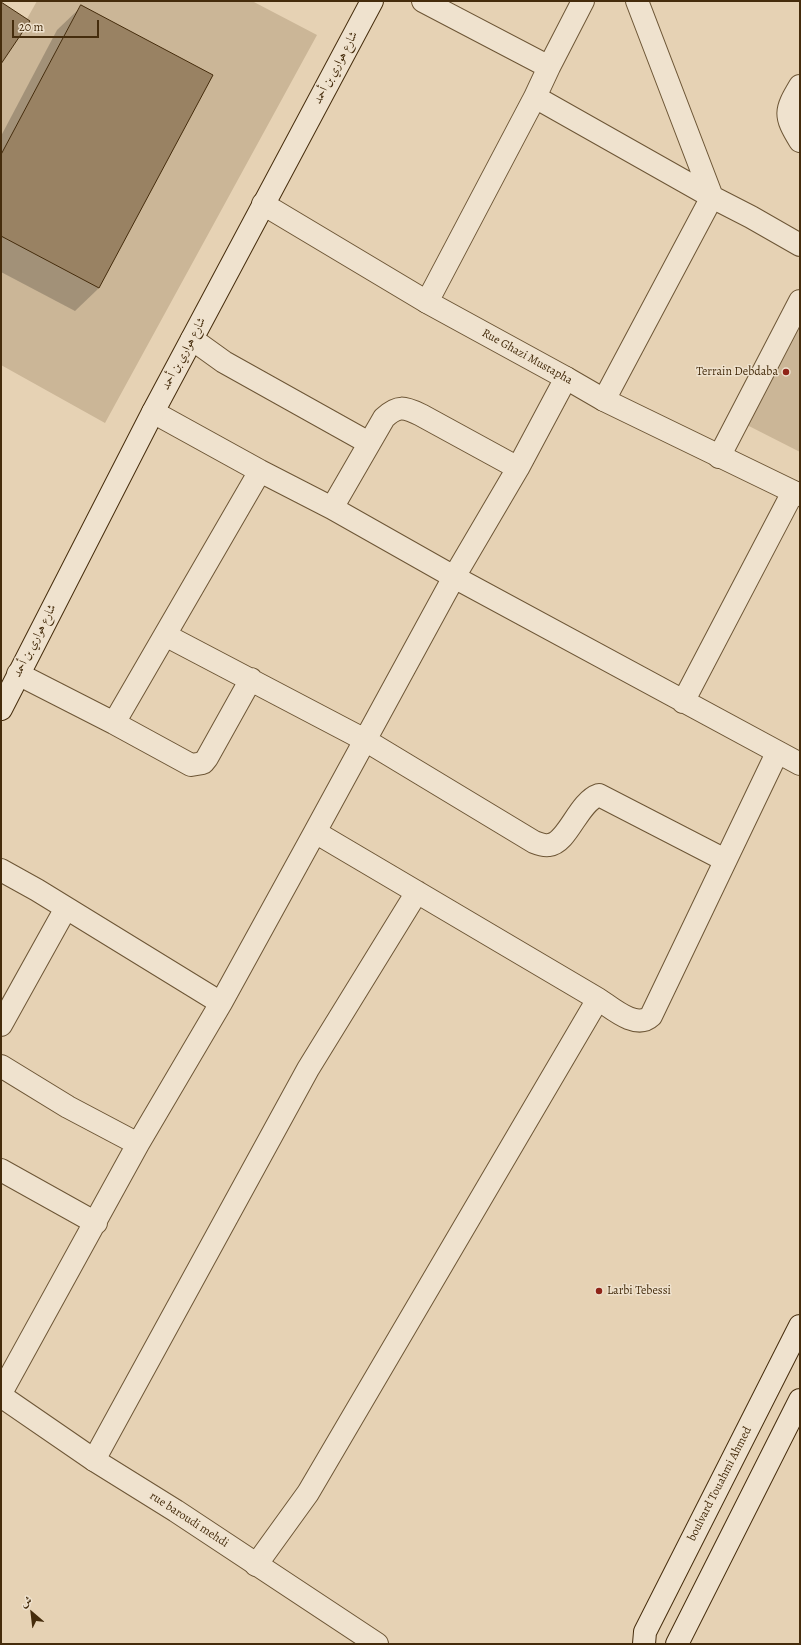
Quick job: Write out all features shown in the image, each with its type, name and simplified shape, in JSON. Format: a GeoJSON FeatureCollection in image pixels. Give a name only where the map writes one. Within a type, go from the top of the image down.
{"type":"FeatureCollection","features":[{"type":"Feature","properties":{"kind":"street","name":"شارع هواري بن أحمد"},"geometry":{"type":"LineString","coordinates":[[1,709],[153,412],[372,1]]}},
{"type":"Feature","properties":{"kind":"street"},"geometry":{"type":"LineString","coordinates":[[423,1],[549,67]]}},
{"type":"Feature","properties":{"kind":"street"},"geometry":{"type":"LineString","coordinates":[[427,302],[535,97],[582,1]]}},
{"type":"Feature","properties":{"kind":"street"},"geometry":{"type":"LineString","coordinates":[[604,400],[712,197],[637,1]]}},
{"type":"Feature","properties":{"kind":"street"},"geometry":{"type":"LineString","coordinates":[[800,86],[790,103],[788,120],[800,141]]}},
{"type":"Feature","properties":{"kind":"street"},"geometry":{"type":"LineString","coordinates":[[535,97],[800,245]]}},
{"type":"Feature","properties":{"kind":"street","name":"Rue Ghazi Mustapha"},"geometry":{"type":"LineString","coordinates":[[263,204],[427,302],[604,400],[796,494]]}},
{"type":"Feature","properties":{"kind":"street"},"geometry":{"type":"LineString","coordinates":[[719,457],[800,301]]}},
{"type":"Feature","properties":{"kind":"street"},"geometry":{"type":"LineString","coordinates":[[192,339],[224,362],[369,443]]}},
{"type":"Feature","properties":{"kind":"street"},"geometry":{"type":"LineString","coordinates":[[1,1395],[138,1144],[221,1003],[454,577],[518,468],[566,378]]}},
{"type":"Feature","properties":{"kind":"street"},"geometry":{"type":"LineString","coordinates":[[332,508],[384,418],[392,411],[400,408],[421,415],[518,468]]}},
{"type":"Feature","properties":{"kind":"street"},"geometry":{"type":"LineString","coordinates":[[153,412],[260,471],[332,508],[454,577],[777,753],[800,764]]}},
{"type":"Feature","properties":{"kind":"street"},"geometry":{"type":"LineString","coordinates":[[114,723],[260,471]]}},
{"type":"Feature","properties":{"kind":"street"},"geometry":{"type":"LineString","coordinates":[[684,702],[796,494]]}},
{"type":"Feature","properties":{"kind":"street"},"geometry":{"type":"LineString","coordinates":[[165,635],[365,740],[527,838],[544,846],[551,845],[560,839],[588,800],[599,795],[725,860]]}},
{"type":"Feature","properties":{"kind":"street"},"geometry":{"type":"LineString","coordinates":[[18,674],[114,723],[191,766],[203,763],[207,758],[251,679]]}},
{"type":"Feature","properties":{"kind":"street"},"geometry":{"type":"LineString","coordinates":[[315,832],[620,1013],[637,1021],[647,1020],[651,1016],[678,962],[777,753]]}},
{"type":"Feature","properties":{"kind":"street"},"geometry":{"type":"LineString","coordinates":[[1,870],[221,1003]]}},
{"type":"Feature","properties":{"kind":"street"},"geometry":{"type":"LineString","coordinates":[[94,1460],[308,1069],[417,892]]}},
{"type":"Feature","properties":{"kind":"street"},"geometry":{"type":"LineString","coordinates":[[1,1025],[66,908]]}},
{"type":"Feature","properties":{"kind":"street"},"geometry":{"type":"LineString","coordinates":[[256,1565],[308,1493],[598,999]]}},
{"type":"Feature","properties":{"kind":"street"},"geometry":{"type":"LineString","coordinates":[[1,1066],[68,1107],[138,1144]]}},
{"type":"Feature","properties":{"kind":"street"},"geometry":{"type":"LineString","coordinates":[[1,1170],[96,1223]]}},
{"type":"Feature","properties":{"kind":"street","name":"boulvard Touahmi Ahmed"},"geometry":{"type":"LineString","coordinates":[[644,1644],[645,1632],[800,1326]]}},
{"type":"Feature","properties":{"kind":"street","name":"rue baroudi mehdi"},"geometry":{"type":"LineString","coordinates":[[1,1395],[94,1460],[176,1511],[377,1644]]}},
{"type":"Feature","properties":{"kind":"street"},"geometry":{"type":"LineString","coordinates":[[677,1644],[800,1400]]}},
{"type":"Feature","properties":{"kind":"shaded area"},"geometry":{"type":"Polygon","coordinates":[[[37,1],[252,1],[317,35],[105,423],[1,365],[1,65],[37,1]]]}},
{"type":"Feature","properties":{"kind":"shaded area","name":"Terrain Debdaba"},"geometry":{"type":"Polygon","coordinates":[[[800,321],[800,452],[745,424],[800,321]]]}},
{"type":"Feature","properties":{"kind":"building"},"geometry":{"type":"Polygon","coordinates":[[[1,2],[30,21],[1,64],[1,2]]]}},
{"type":"Feature","properties":{"kind":"building"},"geometry":{"type":"Polygon","coordinates":[[[81,5],[213,75],[99,288],[1,236],[1,155],[81,5]]]}},
{"type":"Feature","properties":{"kind":"place","name":"Terrain Debdaba"},"geometry":{"type":"Point","coordinates":[786,372]}},
{"type":"Feature","properties":{"kind":"place","name":"Larbi Tebessi"},"geometry":{"type":"Point","coordinates":[599,1291]}}]}
